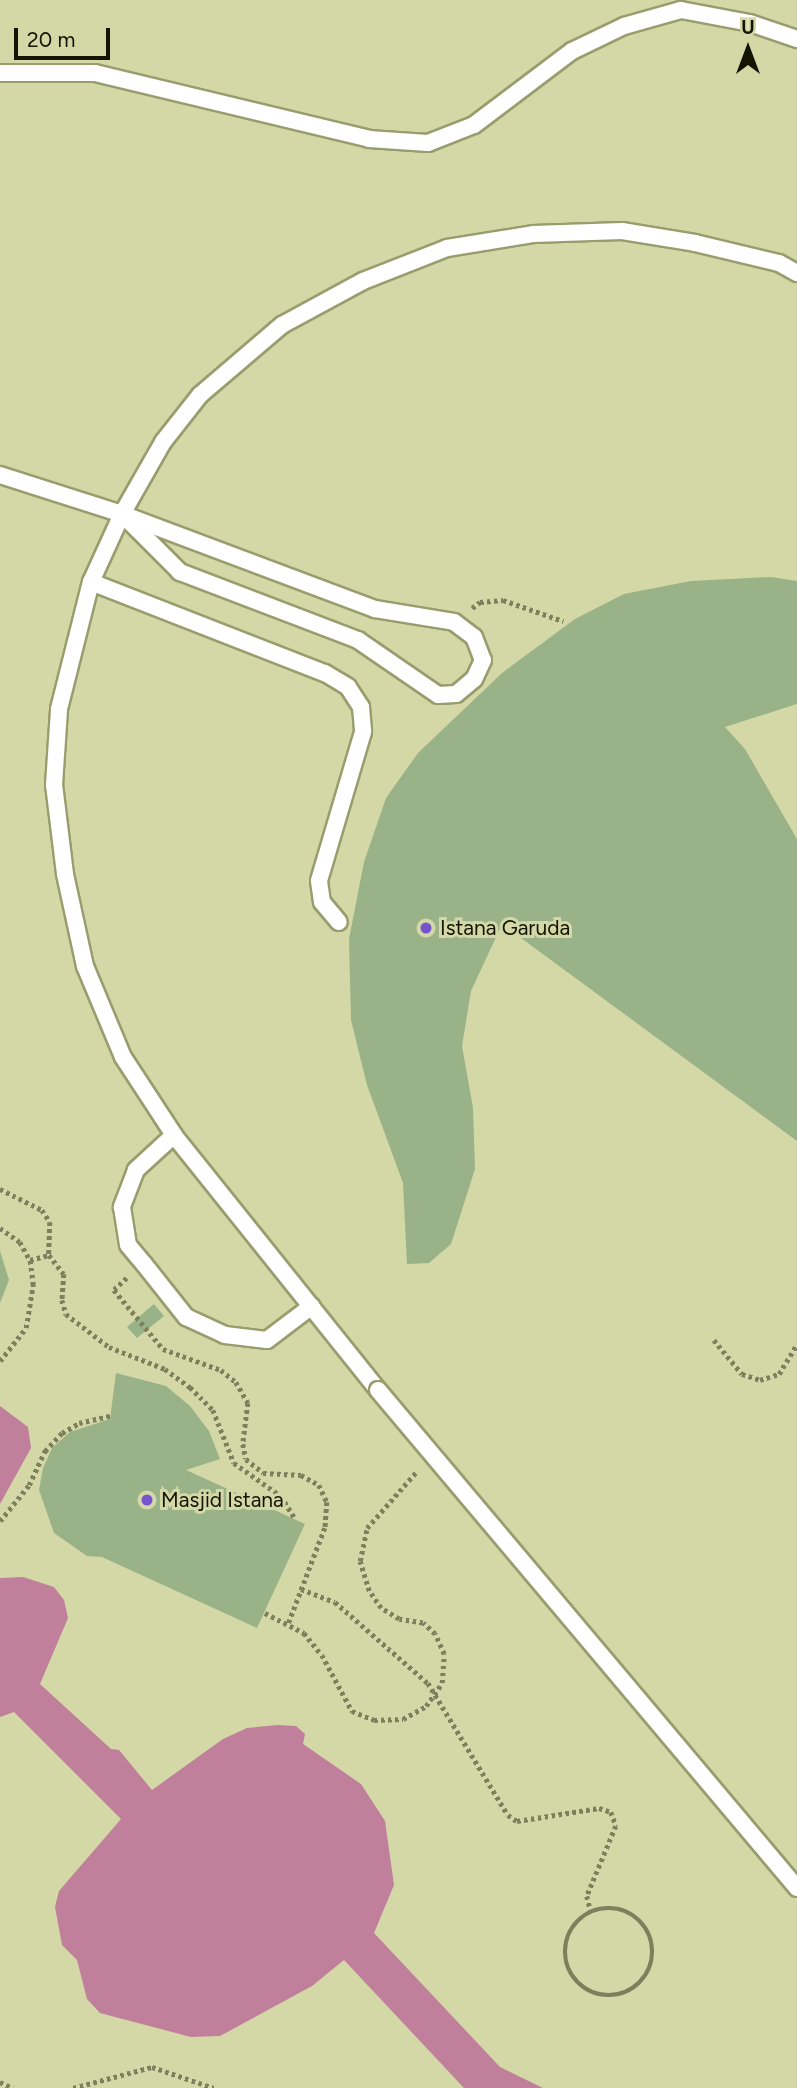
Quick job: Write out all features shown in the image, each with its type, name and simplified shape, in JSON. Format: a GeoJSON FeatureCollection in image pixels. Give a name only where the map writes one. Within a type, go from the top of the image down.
{"type":"FeatureCollection","features":[{"type":"Feature","properties":{"kind":"lane"},"geometry":{"type":"LineString","coordinates":[[0,73],[95,73],[369,139],[428,143],[474,125],[572,51],[624,26],[681,10],[750,23],[797,39]]}},
{"type":"Feature","properties":{"kind":"lane"},"geometry":{"type":"LineString","coordinates":[[797,273],[779,263],[707,246],[622,231],[533,234],[447,248],[362,281],[282,325],[201,395],[163,442],[122,514],[91,582],[59,709],[54,785],[65,873],[85,966],[123,1057],[174,1135],[379,1390],[797,1888]]}},
{"type":"Feature","properties":{"kind":"lane"},"geometry":{"type":"LineString","coordinates":[[0,475],[122,514],[375,609],[454,622],[474,637],[483,660],[474,679],[456,694],[438,695],[358,640],[180,572],[122,514]]}},
{"type":"Feature","properties":{"kind":"lane"},"geometry":{"type":"LineString","coordinates":[[91,582],[325,673],[348,687],[361,707],[363,732],[320,881],[322,902],[339,922]]}},
{"type":"Feature","properties":{"kind":"lane"},"geometry":{"type":"LineString","coordinates":[[174,1135],[136,1170],[122,1206],[128,1245],[186,1317],[225,1335],[267,1340],[312,1306]]}},
{"type":"Feature","properties":{"kind":"path"},"geometry":{"type":"LineString","coordinates":[[454,622],[480,602],[503,600],[563,621]]}},
{"type":"Feature","properties":{"kind":"path"},"geometry":{"type":"LineString","coordinates":[[0,1189],[42,1210],[52,1234],[48,1255]]}},
{"type":"Feature","properties":{"kind":"path"},"geometry":{"type":"LineString","coordinates":[[0,1228],[20,1242],[30,1260],[33,1285],[26,1328],[0,1362]]}},
{"type":"Feature","properties":{"kind":"path"},"geometry":{"type":"LineString","coordinates":[[30,1260],[48,1255]]}},
{"type":"Feature","properties":{"kind":"path"},"geometry":{"type":"LineString","coordinates":[[48,1255],[64,1273],[62,1300],[66,1314],[109,1348],[165,1369],[190,1387],[213,1410],[234,1463],[281,1496],[295,1518]]}},
{"type":"Feature","properties":{"kind":"path"},"geometry":{"type":"LineString","coordinates":[[144,1264],[114,1290],[163,1349],[221,1370],[236,1382],[248,1403],[243,1444],[246,1459],[263,1473],[301,1475],[320,1485],[327,1502],[325,1528],[288,1625]]}},
{"type":"Feature","properties":{"kind":"path"},"geometry":{"type":"LineString","coordinates":[[714,1340],[742,1374],[760,1380],[779,1374],[797,1344]]}},
{"type":"Feature","properties":{"kind":"path"},"geometry":{"type":"LineString","coordinates":[[0,1521],[29,1485],[45,1451],[62,1433],[79,1423],[110,1416]]}},
{"type":"Feature","properties":{"kind":"path"},"geometry":{"type":"LineString","coordinates":[[265,1614],[304,1633],[322,1655],[352,1711],[374,1720],[403,1719],[426,1706],[442,1683],[444,1654],[435,1634],[422,1623],[399,1619],[381,1608],[369,1591],[360,1561],[367,1528],[424,1464]]}},
{"type":"Feature","properties":{"kind":"path"},"geometry":{"type":"LineString","coordinates":[[301,1589],[335,1602],[428,1683],[508,1815],[517,1821],[599,1808],[611,1812],[617,1826],[587,1896],[591,1912]]}},
{"type":"Feature","properties":{"kind":"path"},"geometry":{"type":"LineString","coordinates":[[610,1908],[630,1913],[645,1925],[654,1943],[653,1963],[644,1981],[628,1993],[608,1997],[589,1992],[570,1970],[566,1942],[575,1924],[591,1912],[610,1908]]}},
{"type":"Feature","properties":{"kind":"path"},"geometry":{"type":"LineString","coordinates":[[73,2088],[152,2067],[214,2088]]}},
{"type":"Feature","properties":{"kind":"path"},"geometry":{"type":"LineString","coordinates":[[0,2082],[13,2088]]}},
{"type":"Feature","properties":{"kind":"shaded area"},"geometry":{"type":"Polygon","coordinates":[[[0,1406],[28,1427],[31,1448],[0,1504],[0,1406]]]}},
{"type":"Feature","properties":{"kind":"shaded area"},"geometry":{"type":"Polygon","coordinates":[[[23,1577],[54,1587],[64,1600],[68,1618],[40,1684],[111,1749],[119,1750],[152,1790],[223,1739],[247,1728],[278,1725],[296,1726],[305,1734],[303,1744],[361,1784],[385,1821],[394,1885],[374,1933],[500,2067],[543,2088],[464,2088],[344,1960],[312,1986],[220,2036],[191,2037],[100,2013],[87,1999],[77,1960],[62,1945],[55,1907],[59,1891],[121,1819],[14,1712],[0,1717],[0,1578],[23,1577]]]}},
{"type":"Feature","properties":{"kind":"building","name":"Istana Garuda"},"geometry":{"type":"Polygon","coordinates":[[[771,577],[797,581],[797,704],[725,727],[745,749],[797,839],[797,1141],[521,938],[504,920],[471,991],[462,1046],[473,1108],[475,1169],[451,1244],[429,1263],[407,1264],[403,1183],[367,1085],[351,1020],[349,939],[364,862],[386,798],[418,753],[502,673],[575,619],[624,594],[691,581],[771,577]]]}},
{"type":"Feature","properties":{"kind":"building"},"geometry":{"type":"Polygon","coordinates":[[[0,1251],[9,1280],[0,1303],[0,1251]]]}},
{"type":"Feature","properties":{"kind":"building"},"geometry":{"type":"Polygon","coordinates":[[[154,1304],[164,1316],[137,1338],[127,1327],[154,1304]]]}},
{"type":"Feature","properties":{"kind":"building","name":"Masjid Istana"},"geometry":{"type":"Polygon","coordinates":[[[116,1373],[166,1386],[190,1406],[209,1431],[220,1459],[186,1470],[305,1524],[257,1628],[102,1557],[87,1556],[54,1533],[39,1490],[43,1468],[52,1448],[70,1432],[110,1419],[116,1373]]]}},
{"type":"Feature","properties":{"kind":"place","name":"Istana Garuda"},"geometry":{"type":"Point","coordinates":[426,928]}},
{"type":"Feature","properties":{"kind":"place","name":"Masjid Istana"},"geometry":{"type":"Point","coordinates":[147,1500]}}]}
